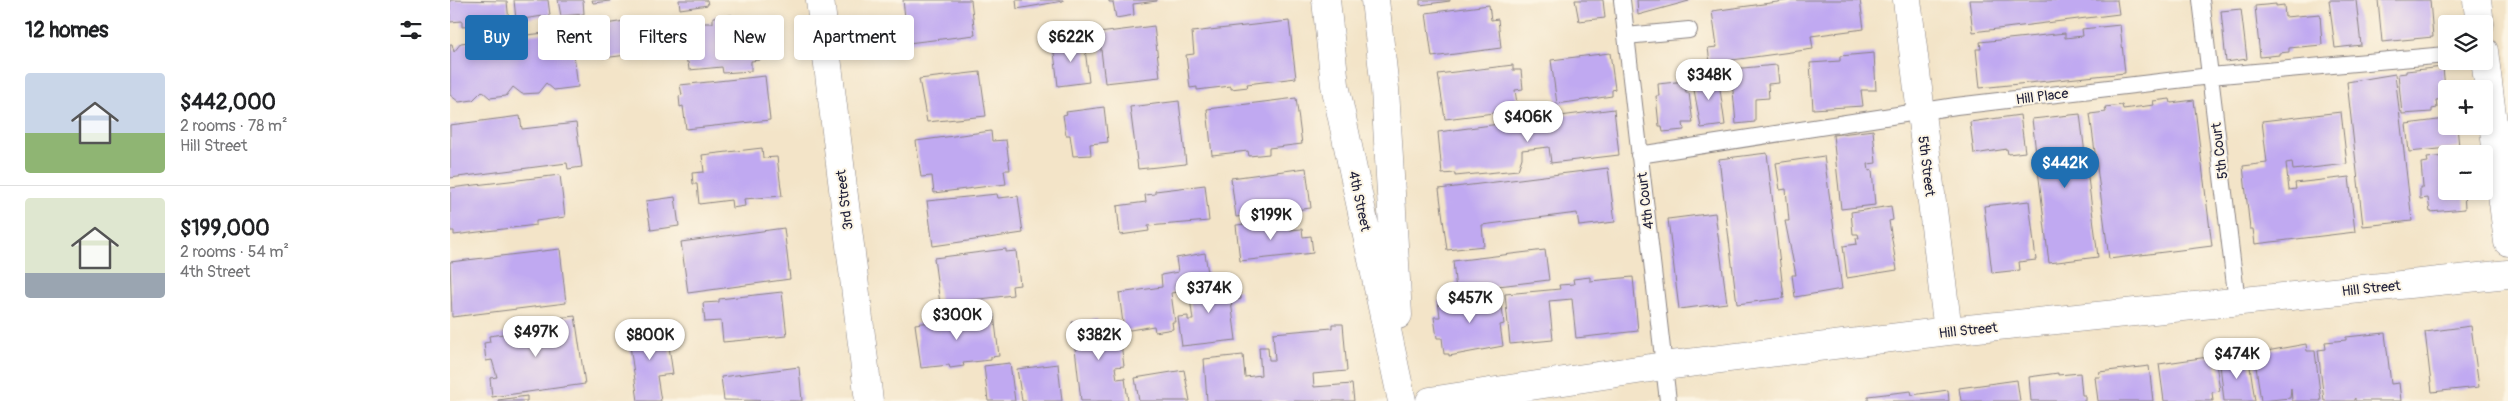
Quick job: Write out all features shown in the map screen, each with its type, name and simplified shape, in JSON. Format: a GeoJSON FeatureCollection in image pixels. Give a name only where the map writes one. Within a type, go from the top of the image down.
{"type":"FeatureCollection","features":[{"type":"Feature","properties":{"kind":"street","name":"3rd Street"},"geometry":{"type":"LineString","coordinates":[[820,0],[869,401]]}},
{"type":"Feature","properties":{"kind":"street","name":"4th Street"},"geometry":{"type":"LineString","coordinates":[[1326,0],[1336,85],[1402,401]]}},
{"type":"Feature","properties":{"kind":"street","name":"4th Street"},"geometry":{"type":"LineString","coordinates":[[1375,0],[1385,89],[1402,401]]}},
{"type":"Feature","properties":{"kind":"street","name":"5th Street"},"geometry":{"type":"LineString","coordinates":[[1907,0],[1948,331]]}},
{"type":"Feature","properties":{"kind":"street"},"geometry":{"type":"LineString","coordinates":[[2477,0],[2479,15]]}},
{"type":"Feature","properties":{"kind":"street"},"geometry":{"type":"LineString","coordinates":[[2486,70],[2508,242]]}},
{"type":"Feature","properties":{"kind":"street","name":"Hill Street"},"geometry":{"type":"LineString","coordinates":[[1430,401],[1664,366],[1948,331],[2508,274]]}},
{"type":"Feature","properties":{"kind":"lane","name":"4th Court"},"geometry":{"type":"LineString","coordinates":[[1622,0],[1668,401]]}},
{"type":"Feature","properties":{"kind":"lane","name":"5th Court"},"geometry":{"type":"LineString","coordinates":[[2200,0],[2237,302]]}},
{"type":"Feature","properties":{"kind":"lane"},"geometry":{"type":"LineString","coordinates":[[1626,36],[1689,30]]}},
{"type":"Feature","properties":{"kind":"lane","name":"Hill Place"},"geometry":{"type":"LineString","coordinates":[[1640,155],[1920,111],[2210,76],[2438,56]]}},
{"type":"Feature","properties":{"kind":"building"},"geometry":{"type":"Polygon","coordinates":[[[450,0],[507,1],[508,15],[465,15],[465,27],[462,27],[462,21],[450,22],[450,0]]]}},
{"type":"Feature","properties":{"kind":"building"},"geometry":{"type":"Polygon","coordinates":[[[514,0],[548,0],[550,15],[538,15],[538,17],[528,18],[528,15],[516,15],[514,0]]]}},
{"type":"Feature","properties":{"kind":"building"},"geometry":{"type":"Polygon","coordinates":[[[558,0],[583,0],[584,14],[561,15],[558,0]]]}},
{"type":"Feature","properties":{"kind":"building"},"geometry":{"type":"Polygon","coordinates":[[[592,0],[610,0],[610,1],[593,3],[592,0]]]}},
{"type":"Feature","properties":{"kind":"building"},"geometry":{"type":"Polygon","coordinates":[[[679,0],[707,0],[708,5],[680,9],[679,0]]]}},
{"type":"Feature","properties":{"kind":"building"},"geometry":{"type":"Polygon","coordinates":[[[903,0],[971,0],[975,35],[914,42],[914,15],[905,15],[903,0]]]}},
{"type":"Feature","properties":{"kind":"building"},"geometry":{"type":"Polygon","coordinates":[[[1016,0],[1063,0],[1063,1],[1017,9],[1016,0]]]}},
{"type":"Feature","properties":{"kind":"building"},"geometry":{"type":"Polygon","coordinates":[[[1109,0],[1157,1],[1133,4],[1134,15],[1116,18],[1113,2],[1109,2],[1109,0]]]}},
{"type":"Feature","properties":{"kind":"building"},"geometry":{"type":"Polygon","coordinates":[[[1420,0],[1450,0],[1450,1],[1420,5],[1420,0]]]}},
{"type":"Feature","properties":{"kind":"building"},"geometry":{"type":"Polygon","coordinates":[[[1575,0],[1603,0],[1605,18],[1579,21],[1575,0]]]}},
{"type":"Feature","properties":{"kind":"building"},"geometry":{"type":"Polygon","coordinates":[[[1637,0],[1689,0],[1689,1],[1638,15],[1637,0]]]}},
{"type":"Feature","properties":{"kind":"building"},"geometry":{"type":"Polygon","coordinates":[[[1792,0],[1860,0],[1864,29],[1811,36],[1813,49],[1710,63],[1708,48],[1717,47],[1712,11],[1792,0]]]}},
{"type":"Feature","properties":{"kind":"building"},"geometry":{"type":"Polygon","coordinates":[[[1969,0],[2117,0],[2119,14],[1973,32],[1969,0]]]}},
{"type":"Feature","properties":{"kind":"building"},"geometry":{"type":"Polygon","coordinates":[[[2329,0],[2356,0],[2361,45],[2335,48],[2329,0]]]}},
{"type":"Feature","properties":{"kind":"building"},"geometry":{"type":"Polygon","coordinates":[[[2378,0],[2430,0],[2433,37],[2382,42],[2378,0]]]}},
{"type":"Feature","properties":{"kind":"building"},"geometry":{"type":"Polygon","coordinates":[[[2276,4],[2276,6],[2284,5],[2285,17],[2320,14],[2322,45],[2289,48],[2289,52],[2260,57],[2255,6],[2276,4]]]}},
{"type":"Feature","properties":{"kind":"building"},"geometry":{"type":"Polygon","coordinates":[[[1489,5],[1491,20],[1498,19],[1501,48],[1432,57],[1426,13],[1489,5]]]}},
{"type":"Feature","properties":{"kind":"building"},"geometry":{"type":"Polygon","coordinates":[[[2241,9],[2247,59],[2226,62],[2221,11],[2241,9]]]}},
{"type":"Feature","properties":{"kind":"building"},"geometry":{"type":"Polygon","coordinates":[[[713,17],[715,17],[715,60],[760,60],[751,61],[751,71],[723,73],[722,67],[689,70],[688,62],[686,60],[705,60],[705,23],[713,23],[713,17]]]}},
{"type":"Feature","properties":{"kind":"building"},"geometry":{"type":"Polygon","coordinates":[[[1289,21],[1296,78],[1247,84],[1248,87],[1231,89],[1231,86],[1197,90],[1197,87],[1190,88],[1186,55],[1194,54],[1192,32],[1289,21]]]}},
{"type":"Feature","properties":{"kind":"building"},"geometry":{"type":"Polygon","coordinates":[[[620,22],[620,56],[610,57],[610,23],[620,22]]]}},
{"type":"Feature","properties":{"kind":"building"},"geometry":{"type":"Polygon","coordinates":[[[2120,25],[2125,73],[1980,88],[1976,49],[1981,49],[1980,42],[2065,33],[2065,38],[2083,36],[2082,29],[2120,25]]]}},
{"type":"Feature","properties":{"kind":"building"},"geometry":{"type":"Polygon","coordinates":[[[1154,26],[1160,77],[1105,83],[1099,33],[1154,26]]]}},
{"type":"Feature","properties":{"kind":"building"},"geometry":{"type":"Polygon","coordinates":[[[538,34],[538,60],[575,60],[578,87],[554,90],[546,83],[538,93],[522,94],[513,87],[506,96],[490,98],[482,91],[473,100],[459,102],[450,95],[450,44],[452,44],[454,52],[461,43],[465,42],[465,60],[528,60],[528,35],[538,34]]]}},
{"type":"Feature","properties":{"kind":"building"},"geometry":{"type":"Polygon","coordinates":[[[1084,41],[1089,82],[1058,86],[1053,44],[1084,41]]]}},
{"type":"Feature","properties":{"kind":"building"},"geometry":{"type":"Polygon","coordinates":[[[1610,53],[1615,89],[1612,90],[1612,96],[1557,104],[1551,60],[1610,53]]]}},
{"type":"Feature","properties":{"kind":"building"},"geometry":{"type":"Polygon","coordinates":[[[1874,53],[1876,90],[1861,90],[1863,106],[1813,109],[1810,63],[1840,61],[1840,56],[1874,53]]]}},
{"type":"Feature","properties":{"kind":"building"},"geometry":{"type":"Polygon","coordinates":[[[1513,65],[1513,70],[1521,70],[1523,89],[1515,90],[1518,110],[1445,119],[1438,74],[1513,65]]]}},
{"type":"Feature","properties":{"kind":"building"},"geometry":{"type":"Polygon","coordinates":[[[1777,65],[1779,83],[1768,84],[1769,98],[1755,99],[1755,122],[1736,124],[1731,69],[1777,65]]]}},
{"type":"Feature","properties":{"kind":"building"},"geometry":{"type":"Polygon","coordinates":[[[2438,68],[2438,70],[2443,70],[2444,80],[2438,80],[2437,108],[2432,109],[2432,112],[2402,114],[2398,74],[2406,73],[2406,71],[2438,68]]]}},
{"type":"Feature","properties":{"kind":"building"},"geometry":{"type":"Polygon","coordinates":[[[980,72],[986,116],[927,122],[919,79],[980,72]]]}},
{"type":"Feature","properties":{"kind":"building"},"geometry":{"type":"Polygon","coordinates":[[[2395,74],[2412,221],[2363,226],[2347,82],[2395,74]]]}},
{"type":"Feature","properties":{"kind":"building"},"geometry":{"type":"Polygon","coordinates":[[[1718,75],[1725,125],[1701,128],[1692,79],[1718,75]]]}},
{"type":"Feature","properties":{"kind":"building"},"geometry":{"type":"Polygon","coordinates":[[[765,76],[770,120],[686,129],[683,106],[680,107],[679,96],[682,95],[680,85],[765,76]]]}},
{"type":"Feature","properties":{"kind":"building"},"geometry":{"type":"Polygon","coordinates":[[[1685,81],[1686,93],[1689,93],[1693,123],[1683,123],[1684,130],[1663,132],[1662,126],[1659,126],[1656,96],[1659,96],[1658,84],[1685,81]]]}},
{"type":"Feature","properties":{"kind":"building"},"geometry":{"type":"Polygon","coordinates":[[[1296,98],[1302,144],[1269,148],[1269,154],[1249,156],[1248,151],[1212,155],[1207,109],[1296,98]]]}},
{"type":"Feature","properties":{"kind":"building"},"geometry":{"type":"Polygon","coordinates":[[[2170,99],[2171,103],[2194,100],[2212,246],[2109,259],[2090,114],[2106,112],[2105,107],[2122,105],[2123,109],[2154,105],[2153,101],[2170,99]]]}},
{"type":"Feature","properties":{"kind":"building"},"geometry":{"type":"Polygon","coordinates":[[[1179,101],[1186,164],[1138,169],[1130,107],[1179,101]]]}},
{"type":"Feature","properties":{"kind":"building"},"geometry":{"type":"Polygon","coordinates":[[[1104,107],[1108,142],[1090,144],[1091,155],[1073,156],[1070,135],[1066,135],[1063,115],[1067,114],[1066,112],[1104,107]]]}},
{"type":"Feature","properties":{"kind":"building"},"geometry":{"type":"Polygon","coordinates":[[[1614,109],[1619,155],[1551,163],[1549,147],[1522,150],[1522,158],[1518,170],[1455,176],[1455,173],[1442,174],[1438,132],[1614,109]]]}},
{"type":"Feature","properties":{"kind":"building"},"geometry":{"type":"Polygon","coordinates":[[[2341,112],[2347,164],[2293,170],[2292,162],[2286,163],[2289,190],[2296,189],[2295,183],[2349,177],[2355,232],[2255,244],[2253,229],[2250,229],[2243,166],[2267,163],[2262,121],[2341,112]]]}},
{"type":"Feature","properties":{"kind":"building"},"geometry":{"type":"Polygon","coordinates":[[[2080,114],[2098,257],[2049,263],[2032,119],[2080,114]]]}},
{"type":"Feature","properties":{"kind":"building"},"geometry":{"type":"Polygon","coordinates":[[[2020,115],[2025,152],[2008,154],[2007,149],[1974,154],[1970,122],[2020,115]]]}},
{"type":"Feature","properties":{"kind":"building"},"geometry":{"type":"Polygon","coordinates":[[[520,116],[522,129],[576,123],[582,167],[568,169],[567,163],[450,178],[450,125],[520,116]]]}},
{"type":"Feature","properties":{"kind":"building"},"geometry":{"type":"Polygon","coordinates":[[[2438,120],[2438,135],[2458,135],[2459,145],[2438,145],[2438,149],[2409,152],[2406,124],[2438,120]]]}},
{"type":"Feature","properties":{"kind":"building"},"geometry":{"type":"Polygon","coordinates":[[[1873,130],[1876,163],[1868,164],[1869,171],[1872,170],[1875,205],[1841,209],[1833,135],[1873,130]]]}},
{"type":"Feature","properties":{"kind":"building"},"geometry":{"type":"Polygon","coordinates":[[[991,131],[992,141],[1006,140],[1010,170],[1004,170],[1006,184],[934,193],[932,176],[921,177],[916,141],[991,131]]]}},
{"type":"Feature","properties":{"kind":"building"},"geometry":{"type":"Polygon","coordinates":[[[762,148],[763,158],[777,157],[782,196],[744,199],[745,206],[732,208],[731,200],[699,204],[697,184],[693,184],[692,173],[704,172],[702,155],[762,148]]]}},
{"type":"Feature","properties":{"kind":"building"},"geometry":{"type":"Polygon","coordinates":[[[1767,153],[1784,298],[1737,304],[1719,159],[1767,153]]]}},
{"type":"Feature","properties":{"kind":"building"},"geometry":{"type":"Polygon","coordinates":[[[1824,156],[1842,289],[1795,297],[1792,275],[1796,275],[1785,221],[1789,221],[1786,189],[1780,190],[1776,163],[1824,156]]]}},
{"type":"Feature","properties":{"kind":"building"},"geometry":{"type":"Polygon","coordinates":[[[2438,157],[2438,200],[2464,200],[2465,209],[2430,212],[2428,198],[2420,199],[2420,187],[2423,187],[2421,163],[2428,162],[2427,158],[2438,157]]]}},
{"type":"Feature","properties":{"kind":"building"},"geometry":{"type":"Polygon","coordinates":[[[1306,168],[1311,208],[1236,217],[1231,178],[1306,168]]]}},
{"type":"Feature","properties":{"kind":"building"},"geometry":{"type":"Polygon","coordinates":[[[1608,168],[1615,222],[1579,226],[1577,213],[1482,225],[1484,246],[1447,250],[1439,189],[1608,168]]]}},
{"type":"Feature","properties":{"kind":"building"},"geometry":{"type":"Polygon","coordinates":[[[560,175],[565,217],[536,221],[536,225],[454,235],[454,231],[450,231],[450,188],[560,175]]]}},
{"type":"Feature","properties":{"kind":"building"},"geometry":{"type":"Polygon","coordinates":[[[1205,185],[1209,221],[1148,226],[1149,231],[1120,235],[1117,206],[1146,202],[1145,195],[1155,194],[1155,191],[1205,185]]]}},
{"type":"Feature","properties":{"kind":"building"},"geometry":{"type":"Polygon","coordinates":[[[997,194],[998,198],[1018,196],[1023,233],[933,246],[927,201],[997,194]]]}},
{"type":"Feature","properties":{"kind":"building"},"geometry":{"type":"Polygon","coordinates":[[[675,197],[679,226],[651,230],[646,201],[675,197]]]}},
{"type":"Feature","properties":{"kind":"building"},"geometry":{"type":"Polygon","coordinates":[[[2029,201],[2036,260],[2019,262],[2020,270],[1992,273],[1984,206],[2029,201]]]}},
{"type":"Feature","properties":{"kind":"building"},"geometry":{"type":"Polygon","coordinates":[[[1891,206],[1893,220],[1889,221],[1897,270],[1847,278],[1843,246],[1857,244],[1856,238],[1859,238],[1858,234],[1853,234],[1851,212],[1891,206]]]}},
{"type":"Feature","properties":{"kind":"building"},"geometry":{"type":"Polygon","coordinates":[[[1715,213],[1727,303],[1679,309],[1668,219],[1715,213]]]}},
{"type":"Feature","properties":{"kind":"building"},"geometry":{"type":"Polygon","coordinates":[[[1289,220],[1290,230],[1302,229],[1303,237],[1311,236],[1313,253],[1240,261],[1236,225],[1289,220]]]}},
{"type":"Feature","properties":{"kind":"building"},"geometry":{"type":"Polygon","coordinates":[[[784,228],[790,279],[688,293],[681,242],[784,228]]]}},
{"type":"Feature","properties":{"kind":"building"},"geometry":{"type":"Polygon","coordinates":[[[560,249],[566,303],[452,317],[450,262],[560,249]]]}},
{"type":"Feature","properties":{"kind":"building"},"geometry":{"type":"Polygon","coordinates":[[[1006,249],[1006,252],[1016,251],[1020,285],[1012,286],[1013,295],[940,304],[934,258],[1006,249]]]}},
{"type":"Feature","properties":{"kind":"building"},"geometry":{"type":"Polygon","coordinates":[[[1545,250],[1549,280],[1456,291],[1453,261],[1545,250]]]}},
{"type":"Feature","properties":{"kind":"building"},"geometry":{"type":"Polygon","coordinates":[[[1205,253],[1209,280],[1175,285],[1177,292],[1171,293],[1175,322],[1172,322],[1173,329],[1155,332],[1154,326],[1124,331],[1119,293],[1162,287],[1161,275],[1178,272],[1176,258],[1205,253]]]}},
{"type":"Feature","properties":{"kind":"building"},"geometry":{"type":"Polygon","coordinates":[[[1590,277],[1590,281],[1633,277],[1638,331],[1576,338],[1572,299],[1549,301],[1553,340],[1510,344],[1505,294],[1560,289],[1559,285],[1574,284],[1573,279],[1590,277]]]}},
{"type":"Feature","properties":{"kind":"building"},"geometry":{"type":"Polygon","coordinates":[[[1228,281],[1229,291],[1240,290],[1241,299],[1231,301],[1236,340],[1182,346],[1178,317],[1188,316],[1188,320],[1193,320],[1188,284],[1228,281]]]}},
{"type":"Feature","properties":{"kind":"building"},"geometry":{"type":"Polygon","coordinates":[[[782,292],[787,336],[723,342],[721,321],[705,322],[703,303],[719,302],[719,299],[782,292]]]}},
{"type":"Feature","properties":{"kind":"building"},"geometry":{"type":"Polygon","coordinates":[[[1496,293],[1498,307],[1502,307],[1504,324],[1500,325],[1503,346],[1449,356],[1449,354],[1444,354],[1442,338],[1437,338],[1434,317],[1440,317],[1438,301],[1496,293]]]}},
{"type":"Feature","properties":{"kind":"building"},"geometry":{"type":"Polygon","coordinates":[[[994,314],[999,356],[991,357],[991,360],[963,363],[964,366],[950,368],[949,365],[921,368],[915,324],[994,314]]]}},
{"type":"Feature","properties":{"kind":"building"},"geometry":{"type":"Polygon","coordinates":[[[575,316],[585,384],[492,397],[490,378],[497,377],[492,360],[486,361],[484,343],[490,342],[489,336],[532,330],[531,321],[575,316]]]}},
{"type":"Feature","properties":{"kind":"building"},"geometry":{"type":"Polygon","coordinates":[[[1097,319],[1098,323],[1118,321],[1124,366],[1115,367],[1117,379],[1125,378],[1128,401],[1081,401],[1072,322],[1097,319]]]}},
{"type":"Feature","properties":{"kind":"building"},"geometry":{"type":"Polygon","coordinates":[[[1332,324],[1343,324],[1347,371],[1313,374],[1314,387],[1352,384],[1354,401],[1207,401],[1204,359],[1243,355],[1245,377],[1261,375],[1259,347],[1268,347],[1269,360],[1275,360],[1273,333],[1332,328],[1332,324]]]}},
{"type":"Feature","properties":{"kind":"building"},"geometry":{"type":"Polygon","coordinates":[[[666,326],[673,374],[657,376],[661,401],[638,401],[628,332],[666,326]]]}},
{"type":"Feature","properties":{"kind":"building"},"geometry":{"type":"Polygon","coordinates":[[[2471,326],[2479,387],[2432,392],[2425,332],[2471,326]]]}},
{"type":"Feature","properties":{"kind":"building"},"geometry":{"type":"Polygon","coordinates":[[[2385,333],[2391,384],[2399,383],[2401,401],[2355,401],[2355,398],[2353,401],[2324,401],[2318,350],[2326,349],[2325,342],[2346,340],[2346,337],[2385,333]]]}},
{"type":"Feature","properties":{"kind":"building"},"geometry":{"type":"Polygon","coordinates":[[[2306,344],[2307,351],[2315,351],[2321,401],[2292,401],[2291,388],[2290,398],[2261,401],[2255,360],[2262,359],[2261,352],[2306,344]]]}},
{"type":"Feature","properties":{"kind":"building"},"geometry":{"type":"Polygon","coordinates":[[[2215,356],[2220,391],[2212,392],[2213,401],[2164,401],[2159,364],[2215,356]]]}},
{"type":"Feature","properties":{"kind":"building"},"geometry":{"type":"Polygon","coordinates":[[[2233,356],[2234,362],[2249,360],[2255,401],[2224,401],[2220,364],[2223,364],[2222,357],[2233,356]]]}},
{"type":"Feature","properties":{"kind":"building"},"geometry":{"type":"Polygon","coordinates":[[[1010,363],[1015,401],[988,401],[984,366],[1010,363]]]}},
{"type":"Feature","properties":{"kind":"building"},"geometry":{"type":"Polygon","coordinates":[[[1058,364],[1062,401],[1022,401],[1017,369],[1058,364]]]}},
{"type":"Feature","properties":{"kind":"building"},"geometry":{"type":"Polygon","coordinates":[[[2149,366],[2153,401],[2098,401],[2095,377],[2100,377],[2099,372],[2149,366]]]}},
{"type":"Feature","properties":{"kind":"building"},"geometry":{"type":"Polygon","coordinates":[[[799,367],[802,401],[724,400],[721,377],[799,367]]]}},
{"type":"Feature","properties":{"kind":"building"},"geometry":{"type":"Polygon","coordinates":[[[1184,370],[1190,401],[1139,401],[1135,378],[1184,370]]]}},
{"type":"Feature","properties":{"kind":"building"},"geometry":{"type":"Polygon","coordinates":[[[2058,373],[2058,375],[2080,373],[2082,395],[2085,395],[2085,401],[2031,401],[2029,377],[2058,373]]]}},
{"type":"Feature","properties":{"kind":"building"},"geometry":{"type":"Polygon","coordinates":[[[2017,380],[2020,401],[1961,401],[1959,388],[2017,380]]]}},
{"type":"Feature","properties":{"kind":"building"},"geometry":{"type":"Polygon","coordinates":[[[1948,390],[1949,401],[1868,401],[1868,396],[1911,391],[1912,395],[1948,390]]]}},
{"type":"Feature","properties":{"kind":"building"},"geometry":{"type":"Polygon","coordinates":[[[527,396],[527,401],[498,401],[498,400],[527,396]]]}}]}
